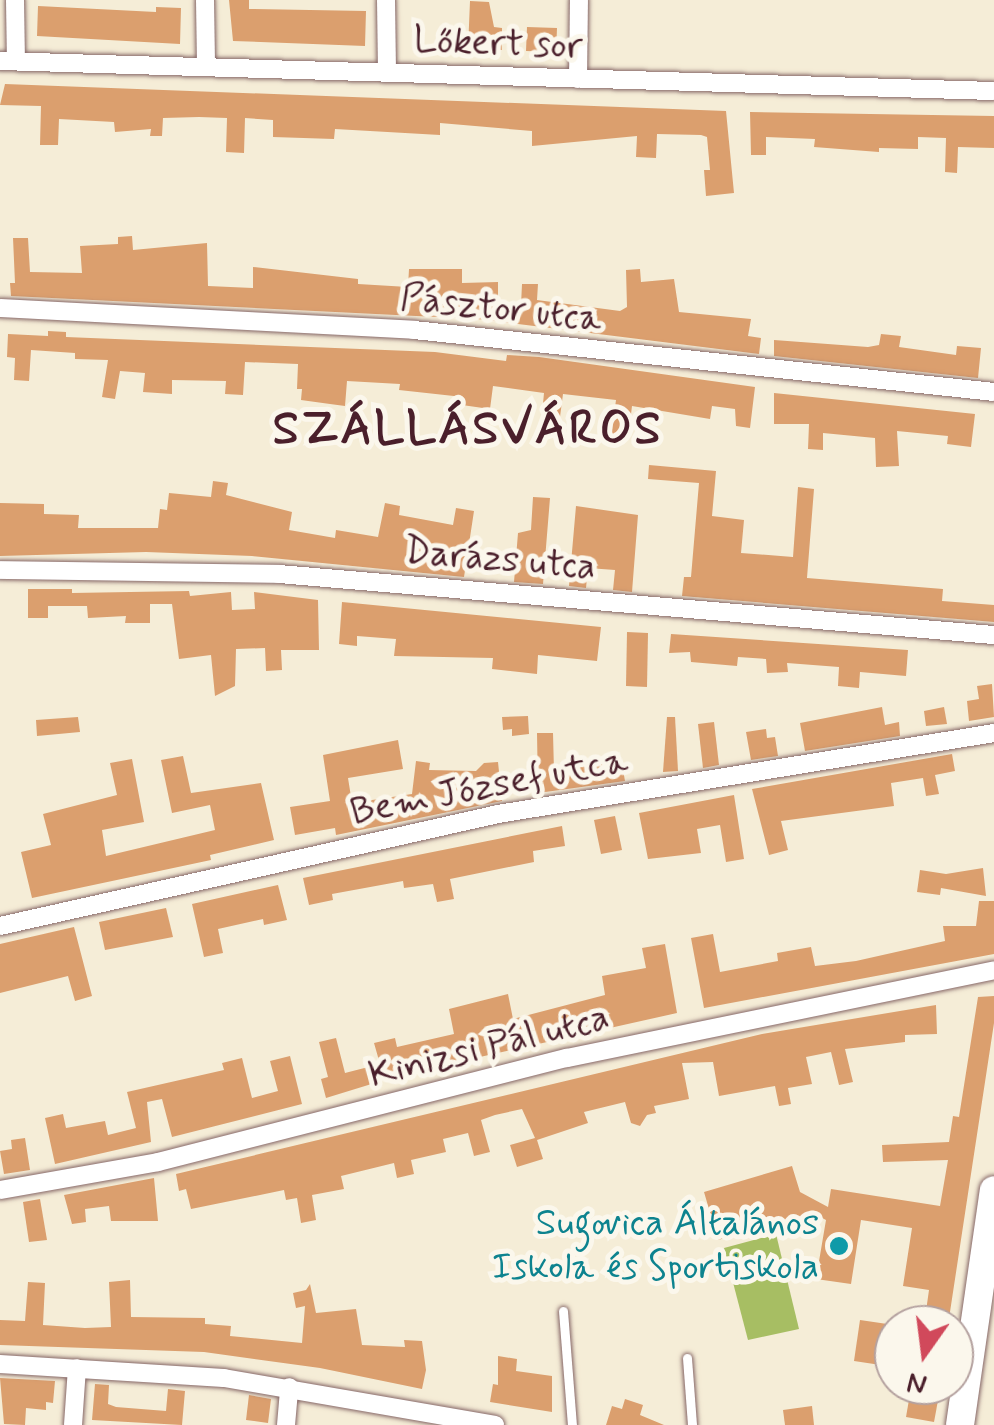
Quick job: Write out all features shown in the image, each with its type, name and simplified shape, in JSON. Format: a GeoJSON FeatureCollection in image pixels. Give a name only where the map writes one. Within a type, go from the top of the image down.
{"type":"FeatureCollection","features":[{"type":"Feature","properties":{"kind":"main road"},"geometry":{"type":"LineString","coordinates":[[960,1425],[994,1190]]}},
{"type":"Feature","properties":{"kind":"street"},"geometry":{"type":"LineString","coordinates":[[8,61],[15,0]]}},
{"type":"Feature","properties":{"kind":"street"},"geometry":{"type":"LineString","coordinates":[[205,0],[206,66]]}},
{"type":"Feature","properties":{"kind":"street"},"geometry":{"type":"LineString","coordinates":[[386,0],[386,72]]}},
{"type":"Feature","properties":{"kind":"street"},"geometry":{"type":"LineString","coordinates":[[578,80],[580,0]]}},
{"type":"Feature","properties":{"kind":"street","name":"Lőkert sor"},"geometry":{"type":"LineString","coordinates":[[8,61],[994,91]]}},
{"type":"Feature","properties":{"kind":"street","name":"Pásztor utca"},"geometry":{"type":"LineString","coordinates":[[0,308],[414,330],[994,392]]}},
{"type":"Feature","properties":{"kind":"street","name":"Darázs utca"},"geometry":{"type":"LineString","coordinates":[[0,570],[279,574],[994,635]]}},
{"type":"Feature","properties":{"kind":"street","name":"Bem József utca"},"geometry":{"type":"LineString","coordinates":[[0,926],[498,814],[994,732]]}},
{"type":"Feature","properties":{"kind":"street","name":"Kinizsi Pál utca"},"geometry":{"type":"LineString","coordinates":[[0,1190],[158,1162],[567,1058],[994,970]]}},
{"type":"Feature","properties":{"kind":"street"},"geometry":{"type":"LineString","coordinates":[[0,1364],[289,1387],[495,1425]]}},
{"type":"Feature","properties":{"kind":"street"},"geometry":{"type":"LineString","coordinates":[[73,1425],[76,1368]]}},
{"type":"Feature","properties":{"kind":"street"},"geometry":{"type":"LineString","coordinates":[[286,1425],[289,1387]]}},
{"type":"Feature","properties":{"kind":"lane"},"geometry":{"type":"LineString","coordinates":[[564,1311],[572,1425]]}},
{"type":"Feature","properties":{"kind":"lane"},"geometry":{"type":"LineString","coordinates":[[687,1358],[692,1425]]}},
{"type":"Feature","properties":{"kind":"green space"},"geometry":{"type":"Polygon","coordinates":[[[776,1234],[799,1329],[748,1340],[724,1248],[776,1234]]]}},
{"type":"Feature","properties":{"kind":"building"},"geometry":{"type":"Polygon","coordinates":[[[229,0],[249,0],[249,9],[366,11],[365,46],[233,41],[229,0]]]}},
{"type":"Feature","properties":{"kind":"building"},"geometry":{"type":"Polygon","coordinates":[[[470,1],[489,2],[494,27],[502,28],[502,50],[468,49],[470,1]]]}},
{"type":"Feature","properties":{"kind":"building"},"geometry":{"type":"Polygon","coordinates":[[[38,6],[156,12],[156,7],[181,8],[180,44],[37,36],[38,6]]]}},
{"type":"Feature","properties":{"kind":"building"},"geometry":{"type":"Polygon","coordinates":[[[527,27],[557,28],[556,52],[526,51],[527,27]]]}},
{"type":"Feature","properties":{"kind":"building"},"geometry":{"type":"Polygon","coordinates":[[[5,84],[726,111],[734,193],[706,196],[704,170],[710,170],[707,137],[701,135],[657,134],[656,158],[636,157],[637,136],[532,146],[532,131],[440,123],[440,135],[335,129],[334,139],[273,137],[273,120],[245,118],[244,153],[226,152],[227,118],[163,118],[162,136],[150,136],[151,129],[115,132],[114,122],[59,119],[58,145],[40,145],[41,106],[0,105],[5,84]]]}},
{"type":"Feature","properties":{"kind":"building"},"geometry":{"type":"Polygon","coordinates":[[[750,112],[994,116],[994,148],[958,147],[957,173],[945,172],[946,138],[918,137],[918,149],[879,148],[879,152],[814,147],[815,139],[766,137],[766,155],[751,155],[750,112]]]}},
{"type":"Feature","properties":{"kind":"building"},"geometry":{"type":"Polygon","coordinates":[[[132,236],[133,250],[207,243],[208,286],[253,288],[253,267],[358,279],[358,284],[408,287],[409,269],[462,269],[462,283],[498,282],[498,305],[521,305],[522,284],[538,284],[537,300],[620,311],[627,307],[626,270],[640,269],[641,282],[674,279],[679,312],[751,319],[748,336],[761,338],[759,354],[477,319],[11,296],[10,283],[15,283],[13,238],[28,238],[30,272],[82,273],[80,246],[118,244],[118,237],[132,236]]]}},
{"type":"Feature","properties":{"kind":"building"},"geometry":{"type":"Polygon","coordinates":[[[48,331],[66,332],[66,337],[435,352],[506,361],[507,355],[539,357],[755,387],[750,428],[736,426],[735,409],[712,406],[710,419],[632,406],[628,439],[611,437],[616,400],[563,394],[560,417],[542,414],[544,393],[493,386],[490,409],[462,405],[463,397],[399,390],[400,384],[347,381],[345,406],[301,400],[302,389],[297,389],[298,364],[245,362],[243,395],[225,394],[226,381],[172,380],[172,394],[143,392],[145,373],[120,371],[115,399],[102,397],[108,360],[75,359],[75,353],[31,350],[29,381],[14,380],[15,358],[7,357],[8,334],[48,336],[48,331]]]}},
{"type":"Feature","properties":{"kind":"building"},"geometry":{"type":"Polygon","coordinates":[[[881,334],[901,336],[899,347],[956,355],[957,346],[981,348],[978,378],[774,356],[774,340],[868,347],[879,345],[881,334]]]}},
{"type":"Feature","properties":{"kind":"building"},"geometry":{"type":"Polygon","coordinates":[[[774,393],[975,414],[971,447],[947,444],[948,436],[897,431],[899,466],[876,467],[875,438],[823,433],[823,450],[808,449],[809,424],[774,424],[774,393]]]}},
{"type":"Feature","properties":{"kind":"building"},"geometry":{"type":"Polygon","coordinates":[[[649,465],[716,471],[712,516],[744,520],[741,553],[793,557],[798,487],[814,489],[807,578],[943,589],[942,601],[994,605],[994,622],[682,596],[684,577],[691,577],[699,483],[648,479],[649,465]]]}},
{"type":"Feature","properties":{"kind":"building"},"geometry":{"type":"Polygon","coordinates":[[[213,481],[228,483],[226,495],[292,512],[289,530],[335,538],[336,530],[378,537],[385,503],[400,506],[399,515],[453,525],[456,508],[474,511],[464,577],[252,556],[146,552],[0,556],[0,503],[44,504],[44,514],[79,515],[78,528],[158,528],[160,509],[167,510],[169,493],[211,497],[213,481]]]}},
{"type":"Feature","properties":{"kind":"building"},"geometry":{"type":"Polygon","coordinates":[[[533,497],[550,498],[543,584],[514,582],[518,533],[531,530],[533,497]]]}},
{"type":"Feature","properties":{"kind":"building"},"geometry":{"type":"Polygon","coordinates":[[[576,506],[638,515],[632,592],[613,590],[615,570],[588,568],[586,588],[569,586],[576,506]]]}},
{"type":"Feature","properties":{"kind":"building"},"geometry":{"type":"Polygon","coordinates":[[[28,589],[72,589],[72,593],[189,591],[190,596],[231,592],[232,610],[255,609],[254,592],[318,600],[319,650],[281,650],[282,670],[266,671],[265,648],[236,649],[235,686],[215,696],[211,655],[179,659],[172,604],[150,604],[150,623],[125,623],[126,616],[88,618],[87,606],[48,606],[48,618],[28,618],[28,589]]]}},
{"type":"Feature","properties":{"kind":"building"},"geometry":{"type":"Polygon","coordinates":[[[342,602],[601,627],[597,661],[538,655],[537,674],[492,669],[493,658],[394,656],[396,639],[357,636],[357,646],[339,644],[342,602]]]}},
{"type":"Feature","properties":{"kind":"building"},"geometry":{"type":"Polygon","coordinates":[[[627,632],[648,633],[647,687],[626,686],[627,632]]]}},
{"type":"Feature","properties":{"kind":"building"},"geometry":{"type":"Polygon","coordinates":[[[671,634],[908,650],[906,676],[860,672],[859,688],[838,686],[839,667],[787,663],[788,672],[767,673],[766,659],[738,657],[737,666],[691,662],[690,652],[669,653],[671,634]]]}},
{"type":"Feature","properties":{"kind":"building"},"geometry":{"type":"Polygon","coordinates":[[[992,684],[994,717],[969,721],[967,701],[979,699],[977,686],[992,684]]]}},
{"type":"Feature","properties":{"kind":"building"},"geometry":{"type":"Polygon","coordinates":[[[882,707],[885,725],[899,722],[900,736],[805,751],[800,723],[882,707]]]}},
{"type":"Feature","properties":{"kind":"building"},"geometry":{"type":"Polygon","coordinates":[[[944,707],[947,724],[926,726],[924,711],[944,707]]]}},
{"type":"Feature","properties":{"kind":"building"},"geometry":{"type":"Polygon","coordinates":[[[528,716],[529,734],[512,736],[512,729],[503,730],[502,717],[528,716]]]}},
{"type":"Feature","properties":{"kind":"building"},"geometry":{"type":"Polygon","coordinates":[[[78,717],[80,732],[37,736],[36,720],[78,717]]]}},
{"type":"Feature","properties":{"kind":"building"},"geometry":{"type":"Polygon","coordinates":[[[667,717],[675,717],[678,771],[663,772],[667,717]]]}},
{"type":"Feature","properties":{"kind":"building"},"geometry":{"type":"Polygon","coordinates":[[[714,722],[719,765],[703,768],[698,724],[714,722]]]}},
{"type":"Feature","properties":{"kind":"building"},"geometry":{"type":"Polygon","coordinates":[[[766,729],[767,738],[775,737],[778,756],[751,760],[746,732],[766,729]]]}},
{"type":"Feature","properties":{"kind":"building"},"geometry":{"type":"Polygon","coordinates":[[[537,733],[553,733],[554,771],[621,758],[625,781],[538,793],[537,733]]]}},
{"type":"Feature","properties":{"kind":"building"},"geometry":{"type":"Polygon","coordinates":[[[398,740],[403,769],[348,778],[352,803],[412,794],[416,761],[430,763],[429,770],[476,771],[484,763],[498,762],[502,801],[336,835],[335,828],[295,835],[290,807],[330,801],[323,755],[398,740]]]}},
{"type":"Feature","properties":{"kind":"building"},"geometry":{"type":"Polygon","coordinates":[[[952,754],[955,771],[935,775],[939,794],[926,796],[923,778],[891,783],[894,806],[781,821],[788,850],[769,855],[752,789],[952,754]]]}},
{"type":"Feature","properties":{"kind":"building"},"geometry":{"type":"Polygon","coordinates":[[[183,756],[191,793],[261,783],[274,840],[210,855],[211,860],[32,898],[21,852],[51,845],[43,814],[117,795],[110,763],[132,759],[144,822],[102,830],[106,856],[215,830],[210,805],[172,813],[161,760],[183,756]]]}},
{"type":"Feature","properties":{"kind":"building"},"geometry":{"type":"Polygon","coordinates":[[[734,795],[744,859],[726,862],[720,825],[697,829],[701,853],[648,859],[639,813],[734,795]]]}},
{"type":"Feature","properties":{"kind":"building"},"geometry":{"type":"Polygon","coordinates":[[[615,816],[622,850],[601,854],[594,820],[615,816]]]}},
{"type":"Feature","properties":{"kind":"building"},"geometry":{"type":"Polygon","coordinates":[[[562,826],[565,846],[533,851],[534,862],[450,879],[454,899],[437,902],[433,884],[404,888],[403,881],[332,894],[333,900],[309,905],[303,878],[562,826]]]}},
{"type":"Feature","properties":{"kind":"building"},"geometry":{"type":"Polygon","coordinates":[[[983,868],[986,896],[941,888],[940,895],[917,892],[920,870],[946,874],[983,868]]]}},
{"type":"Feature","properties":{"kind":"building"},"geometry":{"type":"Polygon","coordinates":[[[278,885],[287,920],[264,925],[263,919],[218,929],[223,953],[204,957],[192,904],[278,885]]]}},
{"type":"Feature","properties":{"kind":"building"},"geometry":{"type":"Polygon","coordinates":[[[979,901],[994,901],[994,954],[704,1008],[691,938],[713,934],[720,972],[778,961],[777,953],[811,947],[815,966],[856,961],[945,941],[943,926],[976,926],[979,901]]]}},
{"type":"Feature","properties":{"kind":"building"},"geometry":{"type":"Polygon","coordinates":[[[166,908],[173,937],[105,950],[99,922],[166,908]]]}},
{"type":"Feature","properties":{"kind":"building"},"geometry":{"type":"Polygon","coordinates":[[[74,927],[92,996],[75,1001],[68,976],[0,993],[0,944],[74,927]]]}},
{"type":"Feature","properties":{"kind":"building"},"geometry":{"type":"Polygon","coordinates":[[[665,944],[677,1013],[404,1074],[326,1098],[321,1079],[328,1077],[319,1042],[336,1038],[345,1073],[380,1064],[374,1043],[395,1038],[397,1047],[454,1034],[449,1009],[508,994],[513,1019],[605,995],[602,976],[646,968],[642,948],[665,944]]]}},
{"type":"Feature","properties":{"kind":"building","name":"Sugovica Általános Iskola és Sportiskola"},"geometry":{"type":"Polygon","coordinates":[[[994,996],[994,1023],[951,1305],[927,1305],[929,1290],[903,1286],[912,1228],[861,1220],[851,1284],[816,1279],[826,1220],[813,1213],[718,1240],[704,1192],[792,1166],[800,1192],[828,1207],[831,1189],[940,1206],[948,1160],[883,1162],[882,1145],[949,1142],[953,1116],[959,1117],[978,997],[994,996]]]}},
{"type":"Feature","properties":{"kind":"building"},"geometry":{"type":"Polygon","coordinates":[[[936,1005],[937,1034],[905,1035],[905,1042],[845,1049],[853,1082],[839,1085],[831,1052],[806,1057],[812,1084],[788,1088],[791,1104],[779,1106],[775,1086],[719,1096],[713,1062],[682,1063],[689,1099],[654,1106],[656,1113],[647,1115],[640,1126],[631,1123],[625,1102],[584,1112],[588,1123],[537,1140],[543,1159],[517,1167],[510,1145],[535,1138],[522,1109],[495,1115],[481,1120],[490,1152],[474,1156],[468,1133],[443,1139],[446,1152],[411,1160],[414,1174],[397,1178],[394,1163],[341,1176],[344,1189],[312,1195],[316,1220],[301,1223],[297,1198],[286,1200],[284,1190],[191,1209],[186,1189],[179,1191],[176,1174],[762,1034],[936,1005]]]}},
{"type":"Feature","properties":{"kind":"building"},"geometry":{"type":"Polygon","coordinates":[[[290,1056],[302,1104],[172,1137],[162,1099],[147,1102],[151,1142],[55,1164],[45,1118],[63,1114],[66,1128],[105,1121],[108,1135],[136,1128],[127,1092],[224,1070],[222,1063],[242,1058],[252,1098],[278,1091],[270,1061],[290,1056]]]}},
{"type":"Feature","properties":{"kind":"building"},"geometry":{"type":"Polygon","coordinates":[[[25,1138],[30,1170],[4,1174],[0,1151],[12,1149],[11,1140],[25,1138]]]}},
{"type":"Feature","properties":{"kind":"building"},"geometry":{"type":"Polygon","coordinates":[[[154,1178],[158,1221],[111,1221],[109,1206],[85,1209],[86,1222],[72,1224],[64,1195],[154,1178]]]}},
{"type":"Feature","properties":{"kind":"building"},"geometry":{"type":"Polygon","coordinates":[[[40,1199],[47,1240],[29,1242],[23,1202],[40,1199]]]}},
{"type":"Feature","properties":{"kind":"building"},"geometry":{"type":"Polygon","coordinates":[[[130,1280],[131,1317],[205,1318],[205,1324],[231,1326],[230,1336],[302,1343],[305,1306],[296,1308],[293,1293],[306,1290],[310,1284],[316,1313],[356,1309],[362,1345],[405,1347],[404,1340],[422,1341],[426,1370],[422,1389],[320,1368],[204,1352],[0,1345],[0,1320],[25,1321],[28,1282],[45,1283],[43,1325],[85,1328],[111,1327],[109,1282],[130,1280]]]}},
{"type":"Feature","properties":{"kind":"building"},"geometry":{"type":"Polygon","coordinates":[[[860,1320],[874,1322],[874,1364],[854,1361],[860,1320]]]}},
{"type":"Feature","properties":{"kind":"building"},"geometry":{"type":"Polygon","coordinates":[[[498,1356],[517,1359],[516,1371],[552,1376],[552,1412],[490,1402],[493,1384],[498,1385],[498,1356]]]}},
{"type":"Feature","properties":{"kind":"building"},"geometry":{"type":"Polygon","coordinates":[[[0,1378],[55,1381],[53,1403],[46,1402],[46,1410],[26,1408],[25,1425],[4,1424],[0,1378]]]}},
{"type":"Feature","properties":{"kind":"building"},"geometry":{"type":"Polygon","coordinates":[[[95,1384],[109,1385],[108,1404],[166,1411],[168,1389],[185,1391],[182,1425],[92,1420],[95,1384]]]}},
{"type":"Feature","properties":{"kind":"building"},"geometry":{"type":"Polygon","coordinates":[[[249,1395],[271,1399],[268,1423],[246,1420],[249,1395]]]}},
{"type":"Feature","properties":{"kind":"building"},"geometry":{"type":"Polygon","coordinates":[[[625,1399],[643,1405],[640,1415],[664,1425],[606,1425],[612,1406],[622,1409],[625,1399]]]}},
{"type":"Feature","properties":{"kind":"building"},"geometry":{"type":"Polygon","coordinates":[[[908,1405],[937,1405],[934,1422],[906,1417],[908,1405]]]}},
{"type":"Feature","properties":{"kind":"building"},"geometry":{"type":"Polygon","coordinates":[[[812,1406],[814,1425],[785,1425],[783,1410],[812,1406]]]}},
{"type":"Feature","properties":{"kind":"place","name":"Sugovica Általános Iskola és Sportiskola"},"geometry":{"type":"Point","coordinates":[839,1246]}},
{"type":"Feature","properties":{"kind":"district","name":"SZÁLLÁSVÁROS"},"geometry":{"type":"Point","coordinates":[468,430]}}]}
